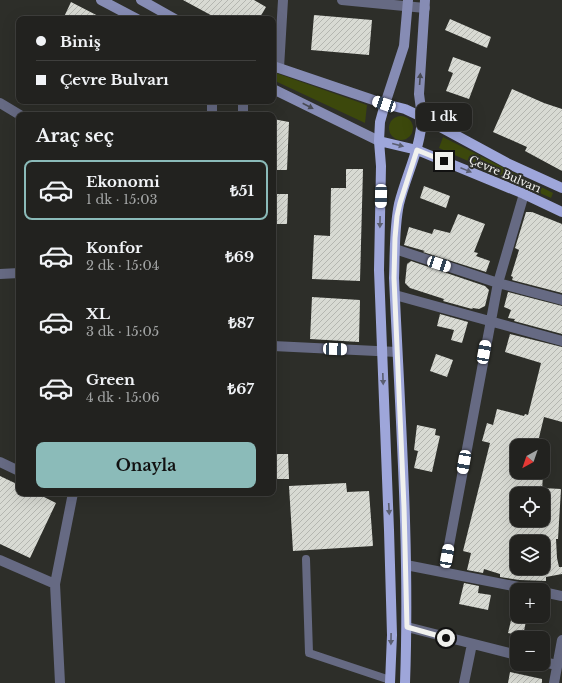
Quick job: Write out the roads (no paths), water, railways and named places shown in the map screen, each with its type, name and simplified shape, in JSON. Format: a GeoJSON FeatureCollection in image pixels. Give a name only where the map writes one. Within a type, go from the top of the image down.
{"type":"FeatureCollection","features":[{"type":"Feature","properties":{"kind":"main road"},"geometry":{"type":"LineString","coordinates":[[100,0],[131,16]]}},
{"type":"Feature","properties":{"kind":"main road"},"geometry":{"type":"LineString","coordinates":[[141,0],[170,16]]}},
{"type":"Feature","properties":{"kind":"main road"},"geometry":{"type":"LineString","coordinates":[[390,681],[392,635],[390,530],[379,270],[381,166],[380,122],[384,104],[404,46],[408,3]]}},
{"type":"Feature","properties":{"kind":"main road"},"geometry":{"type":"LineString","coordinates":[[406,683],[406,565],[395,295],[395,249],[397,216],[422,131],[422,118],[418,94],[425,4]]}},
{"type":"Feature","properties":{"kind":"main road"},"geometry":{"type":"LineString","coordinates":[[276,67],[384,104]]}},
{"type":"Feature","properties":{"kind":"main road"},"geometry":{"type":"LineString","coordinates":[[276,90],[380,141]]}},
{"type":"Feature","properties":{"kind":"main road","name":"Çevre Bulvarı"},"geometry":{"type":"LineString","coordinates":[[384,104],[405,109],[507,163],[562,188]]}},
{"type":"Feature","properties":{"kind":"main road","name":"Çevre Bulvarı"},"geometry":{"type":"LineString","coordinates":[[380,141],[417,150],[524,194],[562,212]]}},
{"type":"Feature","properties":{"kind":"street"},"geometry":{"type":"LineString","coordinates":[[276,67],[283,0]]}},
{"type":"Feature","properties":{"kind":"street"},"geometry":{"type":"LineString","coordinates":[[342,0],[425,4]]}},
{"type":"Feature","properties":{"kind":"street"},"geometry":{"type":"LineString","coordinates":[[0,103],[16,113]]}},
{"type":"Feature","properties":{"kind":"street"},"geometry":{"type":"LineString","coordinates":[[444,572],[498,282],[524,194]]}},
{"type":"Feature","properties":{"kind":"street"},"geometry":{"type":"LineString","coordinates":[[395,249],[498,282],[562,300]]}},
{"type":"Feature","properties":{"kind":"street"},"geometry":{"type":"LineString","coordinates":[[0,274],[16,273]]}},
{"type":"Feature","properties":{"kind":"street"},"geometry":{"type":"LineString","coordinates":[[395,295],[562,341]]}},
{"type":"Feature","properties":{"kind":"street"},"geometry":{"type":"LineString","coordinates":[[276,346],[397,352]]}},
{"type":"Feature","properties":{"kind":"street"},"geometry":{"type":"LineString","coordinates":[[0,462],[16,470]]}},
{"type":"Feature","properties":{"kind":"street"},"geometry":{"type":"LineString","coordinates":[[60,683],[55,584],[71,496]]}},
{"type":"Feature","properties":{"kind":"street"},"geometry":{"type":"LineString","coordinates":[[0,560],[55,584]]}},
{"type":"Feature","properties":{"kind":"street"},"geometry":{"type":"LineString","coordinates":[[406,565],[510,585]]}},
{"type":"Feature","properties":{"kind":"street"},"geometry":{"type":"LineString","coordinates":[[550,593],[562,596]]}},
{"type":"Feature","properties":{"kind":"street"},"geometry":{"type":"LineString","coordinates":[[407,627],[510,653]]}},
{"type":"Feature","properties":{"kind":"street"},"geometry":{"type":"LineString","coordinates":[[554,683],[562,640]]}},
{"type":"Feature","properties":{"kind":"street"},"geometry":{"type":"LineString","coordinates":[[464,683],[472,644]]}},
{"type":"Feature","properties":{"kind":"street"},"geometry":{"type":"LineString","coordinates":[[550,664],[557,665]]}},
{"type":"Feature","properties":{"kind":"lane"},"geometry":{"type":"LineString","coordinates":[[306,560],[309,653],[390,681]]}}]}
